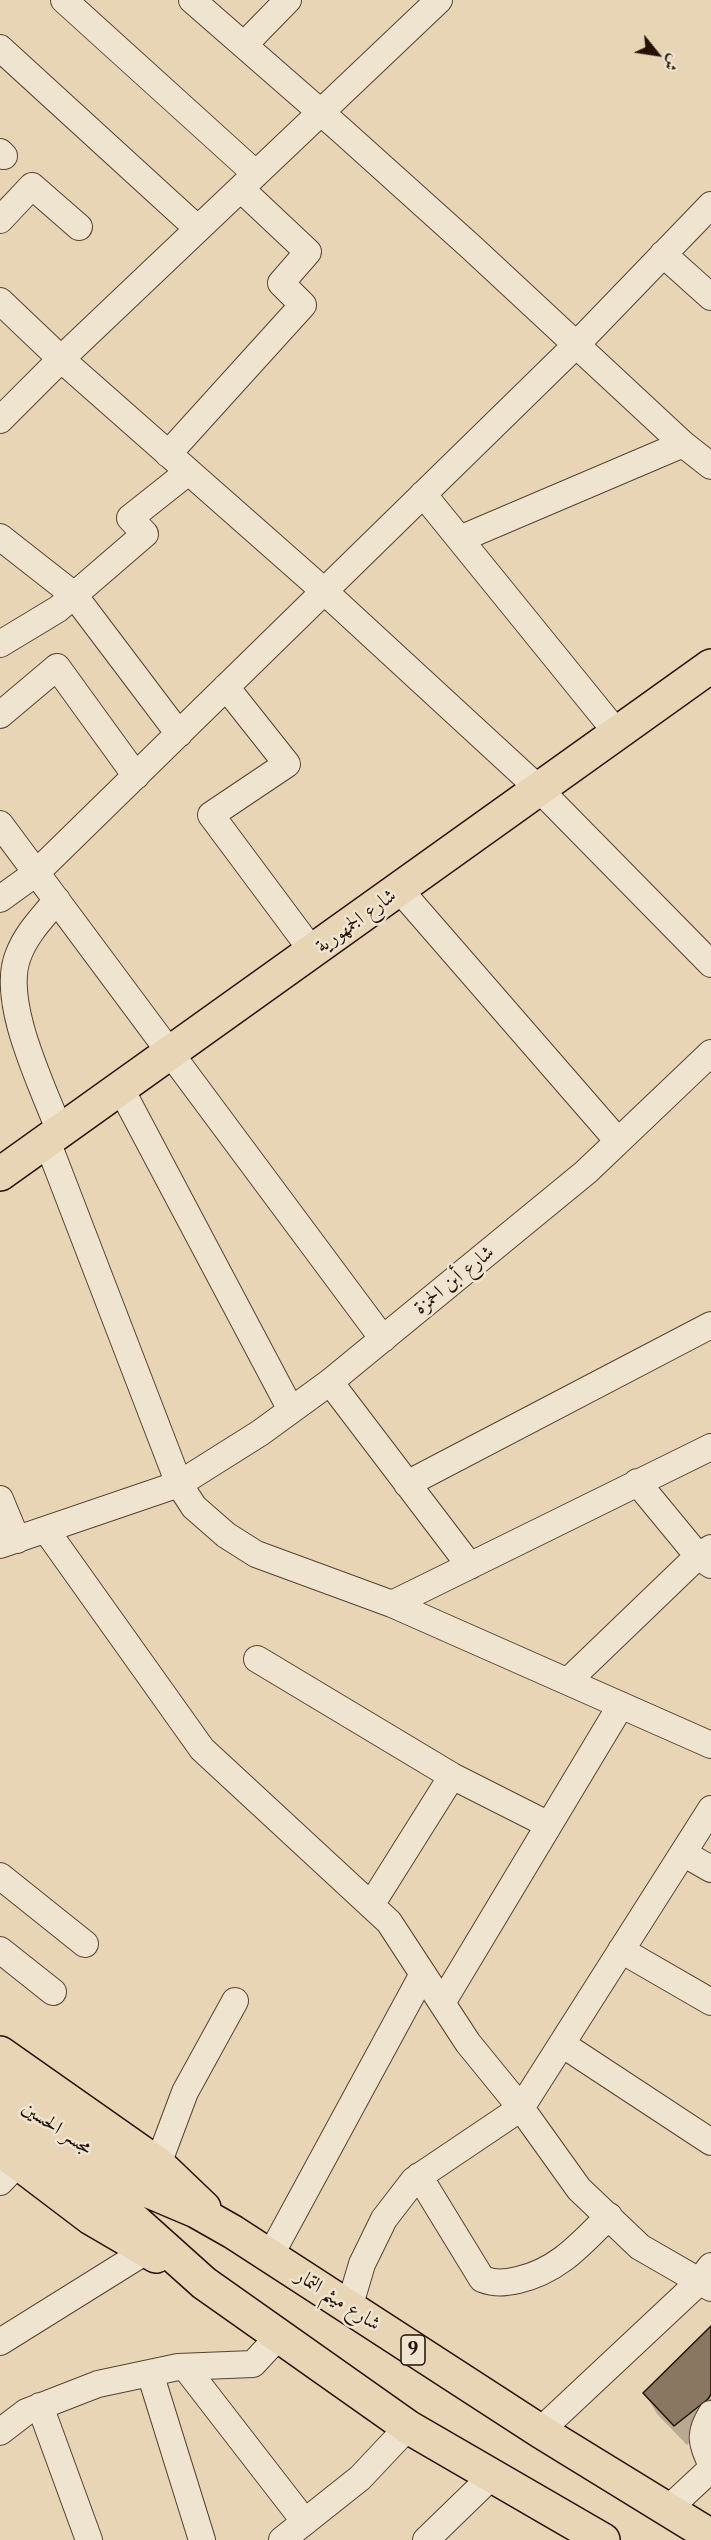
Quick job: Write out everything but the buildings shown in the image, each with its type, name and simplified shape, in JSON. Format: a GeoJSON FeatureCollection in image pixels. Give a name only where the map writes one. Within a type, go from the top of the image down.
{"type":"FeatureCollection","features":[{"type":"Feature","properties":{"kind":"main road","name":"شارع الجمهورية"},"geometry":{"type":"LineString","coordinates":[[0,1174],[711,666]]}},
{"type":"Feature","properties":{"kind":"main road"},"geometry":{"type":"LineString","coordinates":[[0,2053],[158,2164],[233,2232]]}},
{"type":"Feature","properties":{"kind":"main road","name":"مجسر الحسين"},"geometry":{"type":"LineString","coordinates":[[0,2088],[106,2177]]}},
{"type":"Feature","properties":{"kind":"main road","name":"مجسر الحسين"},"geometry":{"type":"LineString","coordinates":[[0,2118],[106,2177]]}},
{"type":"Feature","properties":{"kind":"main road"},"geometry":{"type":"LineString","coordinates":[[6,2164],[91,2218],[204,2283]]}},
{"type":"Feature","properties":{"kind":"main road","name":"شارع ميثم التمار"},"geometry":{"type":"LineString","coordinates":[[106,2177],[144,2189],[196,2211],[233,2232],[689,2527]]}},
{"type":"Feature","properties":{"kind":"main road","name":"9"},"geometry":{"type":"LineString","coordinates":[[106,2177],[204,2283],[408,2427],[603,2540]]}},
{"type":"Feature","properties":{"kind":"street"},"geometry":{"type":"LineString","coordinates":[[64,0],[249,181],[308,252],[281,283],[303,305],[168,454]]}},
{"type":"Feature","properties":{"kind":"street"},"geometry":{"type":"LineString","coordinates":[[192,0],[321,112],[683,444],[711,466]]}},
{"type":"Feature","properties":{"kind":"street"},"geometry":{"type":"LineString","coordinates":[[244,45],[288,0]]}},
{"type":"Feature","properties":{"kind":"street"},"geometry":{"type":"LineString","coordinates":[[1,418],[439,0]]}},
{"type":"Feature","properties":{"kind":"street"},"geometry":{"type":"LineString","coordinates":[[0,48],[198,229]]}},
{"type":"Feature","properties":{"kind":"street"},"geometry":{"type":"LineString","coordinates":[[0,220],[32,186],[79,227]]}},
{"type":"Feature","properties":{"kind":"street"},"geometry":{"type":"LineString","coordinates":[[0,899],[36,873],[136,776],[576,345],[711,206]]}},
{"type":"Feature","properties":{"kind":"street"},"geometry":{"type":"LineString","coordinates":[[663,254],[711,297]]}},
{"type":"Feature","properties":{"kind":"street"},"geometry":{"type":"LineString","coordinates":[[0,302],[61,359],[324,591],[538,789],[711,964]]}},
{"type":"Feature","properties":{"kind":"street"},"geometry":{"type":"LineString","coordinates":[[460,539],[683,444]]}},
{"type":"Feature","properties":{"kind":"street"},"geometry":{"type":"LineString","coordinates":[[0,644],[58,609],[145,534],[130,518],[188,472]]}},
{"type":"Feature","properties":{"kind":"street"},"geometry":{"type":"LineString","coordinates":[[423,494],[617,733]]}},
{"type":"Feature","properties":{"kind":"street"},"geometry":{"type":"LineString","coordinates":[[0,537],[74,596],[178,734]]}},
{"type":"Feature","properties":{"kind":"street"},"geometry":{"type":"LineString","coordinates":[[0,715],[57,667],[136,776]]}},
{"type":"Feature","properties":{"kind":"street"},"geometry":{"type":"LineString","coordinates":[[226,687],[287,765],[211,814],[313,952]]}},
{"type":"Feature","properties":{"kind":"street"},"geometry":{"type":"LineString","coordinates":[[0,824],[383,1339]]}},
{"type":"Feature","properties":{"kind":"street"},"geometry":{"type":"LineString","coordinates":[[399,889],[618,1142]]}},
{"type":"Feature","properties":{"kind":"street"},"geometry":{"type":"LineString","coordinates":[[57,900],[30,932],[17,958],[14,987],[18,1020],[54,1136],[179,1484],[194,1507],[226,1535],[256,1554],[392,1604],[569,1680],[711,1745]]}},
{"type":"Feature","properties":{"kind":"street","name":"شارع أبن الحمزة"},"geometry":{"type":"LineString","coordinates":[[8,1543],[179,1484],[260,1433],[330,1382],[586,1172],[711,1053]]}},
{"type":"Feature","properties":{"kind":"street"},"geometry":{"type":"LineString","coordinates":[[121,1089],[291,1410]]}},
{"type":"Feature","properties":{"kind":"street"},"geometry":{"type":"LineString","coordinates":[[407,1484],[711,1325]]}},
{"type":"Feature","properties":{"kind":"street"},"geometry":{"type":"LineString","coordinates":[[330,1382],[470,1566]]}},
{"type":"Feature","properties":{"kind":"street"},"geometry":{"type":"LineString","coordinates":[[392,1604],[711,1447]]}},
{"type":"Feature","properties":{"kind":"street"},"geometry":{"type":"LineString","coordinates":[[569,1680],[707,1557],[637,1482]]}},
{"type":"Feature","properties":{"kind":"street"},"geometry":{"type":"LineString","coordinates":[[0,1498],[8,1543]]}},
{"type":"Feature","properties":{"kind":"street"},"geometry":{"type":"LineString","coordinates":[[46,1530],[202,1749],[389,1922],[468,2043],[520,2108],[579,2189],[640,2247],[707,2279],[540,2431]]}},
{"type":"Feature","properties":{"kind":"street"},"geometry":{"type":"LineString","coordinates":[[257,1659],[452,1776],[549,1825]]}},
{"type":"Feature","properties":{"kind":"street"},"geometry":{"type":"LineString","coordinates":[[442,2003],[621,1705]]}},
{"type":"Feature","properties":{"kind":"street"},"geometry":{"type":"LineString","coordinates":[[372,1905],[452,1776]]}},
{"type":"Feature","properties":{"kind":"street"},"geometry":{"type":"LineString","coordinates":[[349,2308],[362,2264],[384,2219],[419,2176],[520,2108],[711,1809]]}},
{"type":"Feature","properties":{"kind":"street"},"geometry":{"type":"LineString","coordinates":[[683,1853],[711,1869]]}},
{"type":"Feature","properties":{"kind":"street"},"geometry":{"type":"LineString","coordinates":[[0,1876],[85,1944]]}},
{"type":"Feature","properties":{"kind":"street"},"geometry":{"type":"LineString","coordinates":[[0,1950],[53,1992]]}},
{"type":"Feature","properties":{"kind":"street"},"geometry":{"type":"LineString","coordinates":[[621,1950],[711,2002]]}},
{"type":"Feature","properties":{"kind":"street"},"geometry":{"type":"LineString","coordinates":[[270,2256],[423,1974]]}},
{"type":"Feature","properties":{"kind":"street"},"geometry":{"type":"LineString","coordinates":[[158,2164],[185,2092],[235,2001]]}},
{"type":"Feature","properties":{"kind":"street"},"geometry":{"type":"LineString","coordinates":[[562,2043],[711,2142]]}},
{"type":"Feature","properties":{"kind":"street"},"geometry":{"type":"LineString","coordinates":[[419,2176],[482,2278],[496,2284],[533,2277],[557,2265],[574,2252],[609,2216]]}},
{"type":"Feature","properties":{"kind":"street"},"geometry":{"type":"LineString","coordinates":[[0,2342],[146,2251]]}},
{"type":"Feature","properties":{"kind":"street"},"geometry":{"type":"LineString","coordinates":[[0,2432],[26,2412],[98,2384],[185,2367],[253,2364],[279,2336]]}},
{"type":"Feature","properties":{"kind":"street"},"geometry":{"type":"LineString","coordinates":[[185,2367],[305,2522]]}},
{"type":"Feature","properties":{"kind":"street"},"geometry":{"type":"LineString","coordinates":[[150,2373],[202,2540]]}},
{"type":"Feature","properties":{"kind":"street"},"geometry":{"type":"LineString","coordinates":[[40,2406],[89,2540]]}},
{"type":"Feature","properties":{"kind":"street"},"geometry":{"type":"LineString","coordinates":[[711,2414],[704,2425],[701,2441],[711,2464]]}},
{"type":"Feature","properties":{"kind":"street"},"geometry":{"type":"LineString","coordinates":[[282,2540],[360,2478],[408,2427]]}},
{"type":"Feature","properties":{"kind":"street"},"geometry":{"type":"LineString","coordinates":[[689,2527],[711,2469]]}},
{"type":"Feature","properties":{"kind":"street"},"geometry":{"type":"LineString","coordinates":[[426,2540],[492,2476]]}}]}
